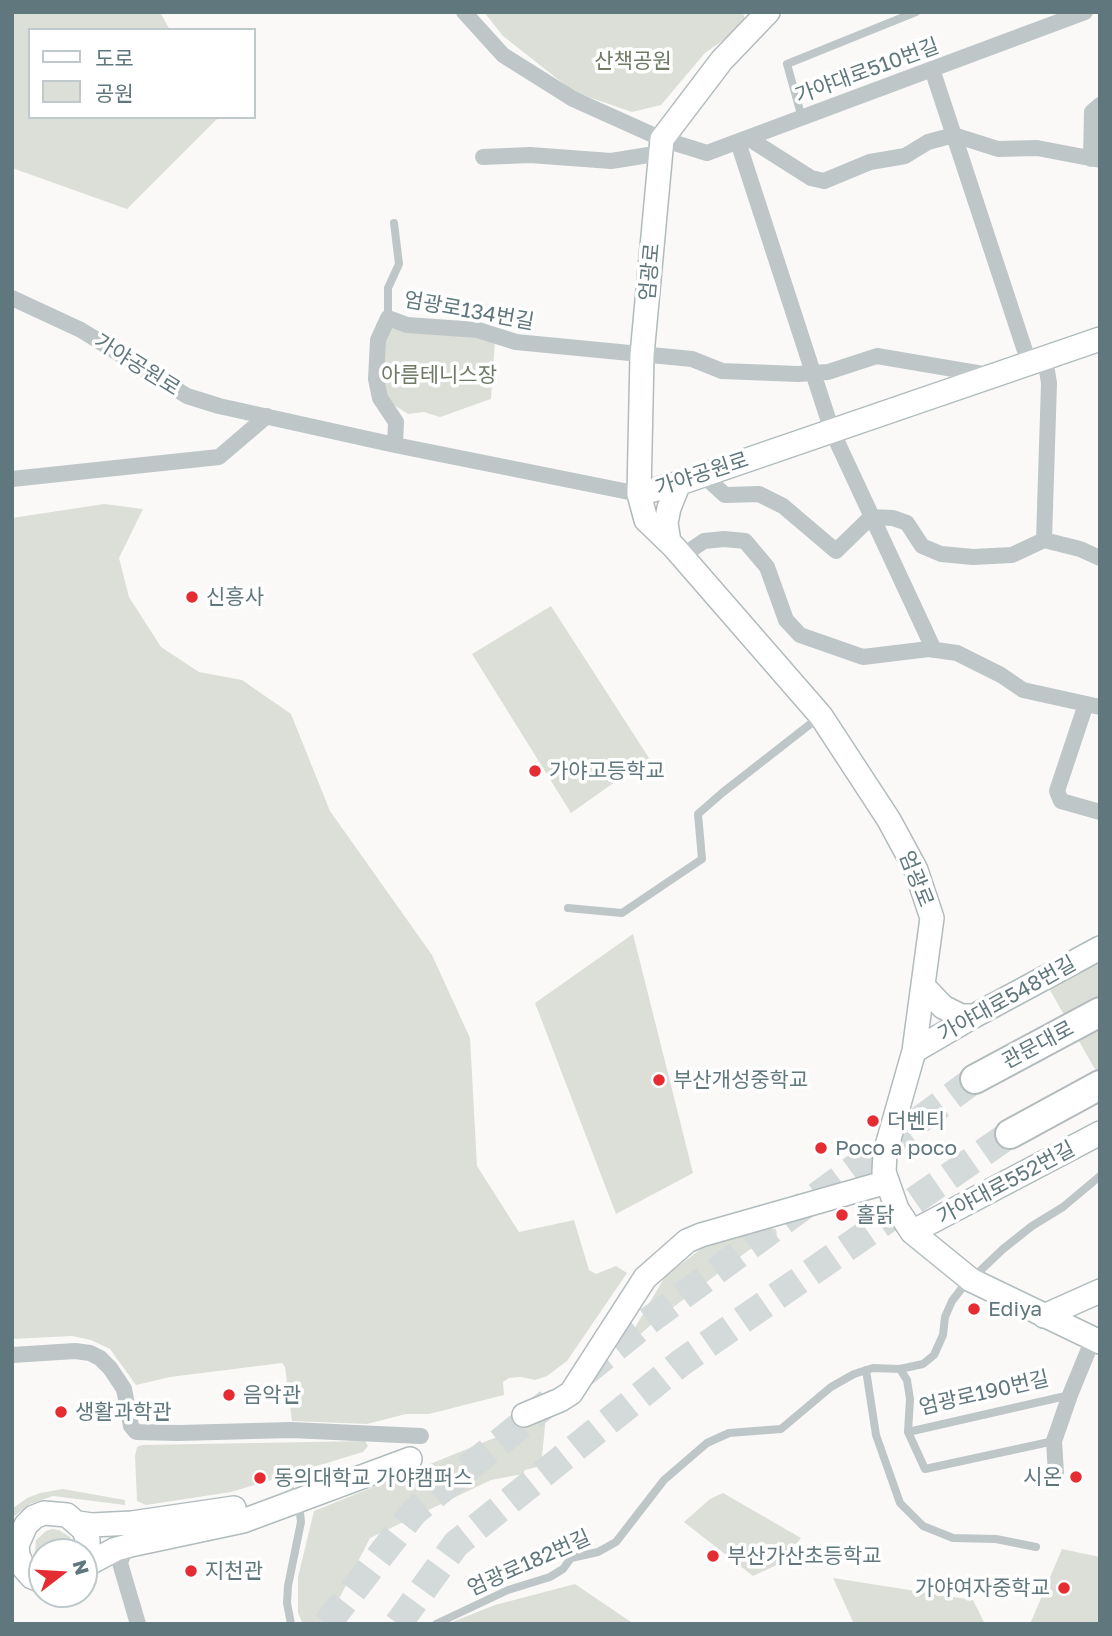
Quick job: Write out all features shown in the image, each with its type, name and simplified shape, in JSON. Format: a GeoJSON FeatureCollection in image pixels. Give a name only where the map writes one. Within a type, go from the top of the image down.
{"type":"FeatureCollection","features":[{"type":"Feature","properties":{"kind":"highway","name":"관문대로"},"geometry":{"type":"LineString","coordinates":[[975,1079],[1100,1012]]}},
{"type":"Feature","properties":{"kind":"highway"},"geometry":{"type":"LineString","coordinates":[[1010,1135],[1100,1085]]}},
{"type":"Feature","properties":{"kind":"main road"},"geometry":{"type":"LineString","coordinates":[[661,146],[722,60],[768,12]]}},
{"type":"Feature","properties":{"kind":"main road","name":"엄광로"},"geometry":{"type":"LineString","coordinates":[[661,146],[642,355],[639,494],[646,520],[675,549],[821,716],[889,820],[916,870],[932,918],[914,1051],[883,1177]]}},
{"type":"Feature","properties":{"kind":"main road","name":"가야공원로"},"geometry":{"type":"LineString","coordinates":[[639,494],[703,475],[1100,339]]}},
{"type":"Feature","properties":{"kind":"main road"},"geometry":{"type":"LineString","coordinates":[[675,549],[666,523],[679,483]]}},
{"type":"Feature","properties":{"kind":"main road","name":"가야대로548번길"},"geometry":{"type":"LineString","coordinates":[[914,1051],[1100,948]]}},
{"type":"Feature","properties":{"kind":"main road"},"geometry":{"type":"LineString","coordinates":[[924,987],[943,1007],[961,1016],[974,1016]]}},
{"type":"Feature","properties":{"kind":"main road","name":"가야대로552번길"},"geometry":{"type":"LineString","coordinates":[[912,1232],[1100,1133]]}},
{"type":"Feature","properties":{"kind":"main road"},"geometry":{"type":"LineString","coordinates":[[883,1177],[909,1212],[921,1215],[948,1213]]}},
{"type":"Feature","properties":{"kind":"main road"},"geometry":{"type":"LineString","coordinates":[[883,1177],[912,1232],[971,1280],[1096,1340]]}},
{"type":"Feature","properties":{"kind":"main road"},"geometry":{"type":"LineString","coordinates":[[523,1408],[560,1400],[571,1393],[645,1278],[687,1241],[883,1177]]}},
{"type":"Feature","properties":{"kind":"main road"},"geometry":{"type":"LineString","coordinates":[[1044,1316],[1100,1291]]}},
{"type":"Feature","properties":{"kind":"main road"},"geometry":{"type":"LineString","coordinates":[[98,1562],[135,1544],[172,1540],[236,1523],[361,1465],[411,1448]]}},
{"type":"Feature","properties":{"kind":"main road"},"geometry":{"type":"LineString","coordinates":[[78,1523],[92,1525],[142,1522],[233,1508],[293,1495]]}},
{"type":"Feature","properties":{"kind":"main road"},"geometry":{"type":"LineString","coordinates":[[28,1571],[16,1553],[26,1525],[34,1517],[56,1512],[67,1515],[78,1523],[87,1538]]}},
{"type":"Feature","properties":{"kind":"street","name":"가야대로510번길"},"geometry":{"type":"LineString","coordinates":[[464,12],[503,55],[573,99],[661,146],[707,153],[932,69],[1049,19],[1085,12]]}},
{"type":"Feature","properties":{"kind":"street"},"geometry":{"type":"LineString","coordinates":[[932,69],[1037,361],[1049,383],[1044,540]]}},
{"type":"Feature","properties":{"kind":"street"},"geometry":{"type":"LineString","coordinates":[[743,140],[811,178],[824,181],[870,162],[905,156],[928,142],[954,135],[999,149],[1037,148],[1095,159],[1092,112],[1100,105]]}},
{"type":"Feature","properties":{"kind":"street"},"geometry":{"type":"LineString","coordinates":[[743,140],[832,431],[934,650]]}},
{"type":"Feature","properties":{"kind":"street"},"geometry":{"type":"LineString","coordinates":[[483,157],[530,155],[611,162],[661,146]]}},
{"type":"Feature","properties":{"kind":"street","name":"가야공원로"},"geometry":{"type":"LineString","coordinates":[[12,298],[80,330],[187,396],[219,406],[395,445],[639,494]]}},
{"type":"Feature","properties":{"kind":"street"},"geometry":{"type":"LineString","coordinates":[[388,318],[378,340],[376,379],[380,398],[396,422],[395,445]]}},
{"type":"Feature","properties":{"kind":"street","name":"엄광로134번길"},"geometry":{"type":"LineString","coordinates":[[388,318],[407,325],[478,330],[516,342],[692,359],[722,371],[828,372],[877,356],[993,376]]}},
{"type":"Feature","properties":{"kind":"street"},"geometry":{"type":"LineString","coordinates":[[12,479],[219,457],[267,416]]}},
{"type":"Feature","properties":{"kind":"street"},"geometry":{"type":"LineString","coordinates":[[703,475],[725,495],[759,494],[783,506],[836,551],[873,517],[907,523],[922,546],[941,554],[972,557],[1013,555],[1044,540],[1080,549],[1100,558]]}},
{"type":"Feature","properties":{"kind":"street"},"geometry":{"type":"LineString","coordinates":[[675,549],[704,541],[745,541],[767,567],[786,620],[800,635],[863,657],[934,650],[957,653],[1001,675],[1023,690],[1093,706],[1057,791],[1061,801],[1100,812]]}},
{"type":"Feature","properties":{"kind":"street","name":"엄광로190번길"},"geometry":{"type":"LineString","coordinates":[[1056,1474],[1054,1441],[1069,1395],[1096,1340]]}},
{"type":"Feature","properties":{"kind":"street"},"geometry":{"type":"LineString","coordinates":[[12,1355],[75,1351],[90,1353],[100,1358],[124,1389],[131,1426],[136,1432],[291,1430],[411,1448]]}},
{"type":"Feature","properties":{"kind":"street"},"geometry":{"type":"LineString","coordinates":[[98,1564],[138,1624]]}},
{"type":"Feature","properties":{"kind":"lane"},"geometry":{"type":"LineString","coordinates":[[802,118],[787,64],[898,16],[916,12]]}},
{"type":"Feature","properties":{"kind":"lane","name":"엄광로134번길"},"geometry":{"type":"LineString","coordinates":[[388,318],[388,288],[399,264],[394,223]]}},
{"type":"Feature","properties":{"kind":"lane"},"geometry":{"type":"LineString","coordinates":[[568,908],[622,913],[702,859],[698,814],[821,716]]}},
{"type":"Feature","properties":{"kind":"lane"},"geometry":{"type":"LineString","coordinates":[[971,1280],[1003,1249],[1032,1226],[1063,1207],[1100,1176]]}},
{"type":"Feature","properties":{"kind":"lane","name":"엄광로182번길"},"geometry":{"type":"LineString","coordinates":[[436,1624],[508,1590],[550,1577],[563,1569],[571,1558],[598,1552],[616,1542],[664,1480],[707,1443],[729,1433],[782,1429],[831,1387],[866,1370],[900,1369],[923,1364],[934,1355],[943,1335],[945,1317],[952,1301],[971,1280]]}},
{"type":"Feature","properties":{"kind":"lane","name":"엄광로190번길"},"geometry":{"type":"LineString","coordinates":[[900,1369],[911,1399],[908,1432],[925,1469],[1054,1441]]}},
{"type":"Feature","properties":{"kind":"lane"},"geometry":{"type":"LineString","coordinates":[[866,1370],[876,1435],[900,1503],[923,1526],[953,1538],[996,1539],[1035,1547]]}},
{"type":"Feature","properties":{"kind":"lane","name":"엄광로190번길"},"geometry":{"type":"LineString","coordinates":[[908,1432],[1069,1395]]}},
{"type":"Feature","properties":{"kind":"lane"},"geometry":{"type":"LineString","coordinates":[[291,1624],[287,1603],[288,1586],[301,1522],[293,1495]]}},
{"type":"Feature","properties":{"kind":"green space"},"geometry":{"type":"Polygon","coordinates":[[[12,12],[160,12],[169,28],[28,28],[28,119],[217,119],[127,209],[12,168],[12,12]]]}},
{"type":"Feature","properties":{"kind":"green space","name":"산책공원"},"geometry":{"type":"Polygon","coordinates":[[[484,12],[743,12],[746,24],[705,53],[661,105],[632,112],[574,92],[503,36],[484,12]]]}},
{"type":"Feature","properties":{"kind":"green space","name":"아름테니스장"},"geometry":{"type":"Polygon","coordinates":[[[390,328],[495,340],[491,399],[440,417],[424,412],[408,414],[389,402],[383,393],[383,343],[390,328]]]}},
{"type":"Feature","properties":{"kind":"green space"},"geometry":{"type":"Polygon","coordinates":[[[104,504],[143,509],[119,558],[129,597],[161,647],[199,672],[242,680],[291,714],[330,811],[432,955],[470,1038],[477,1166],[519,1232],[574,1220],[589,1270],[596,1274],[616,1266],[627,1273],[567,1361],[547,1376],[535,1380],[509,1378],[503,1382],[504,1395],[429,1414],[406,1414],[367,1424],[292,1421],[285,1367],[282,1363],[170,1377],[136,1385],[110,1349],[91,1340],[72,1336],[12,1339],[12,518],[104,504]]]}},
{"type":"Feature","properties":{"kind":"green space"},"geometry":{"type":"Polygon","coordinates":[[[551,606],[649,758],[571,813],[472,654],[551,606]]]}},
{"type":"Feature","properties":{"kind":"green space"},"geometry":{"type":"Polygon","coordinates":[[[633,934],[693,1173],[616,1214],[535,1003],[633,934]]]}},
{"type":"Feature","properties":{"kind":"green space"},"geometry":{"type":"Polygon","coordinates":[[[1100,957],[1100,1078],[1047,985],[1100,957]]]}},
{"type":"Feature","properties":{"kind":"green space"},"geometry":{"type":"Polygon","coordinates":[[[770,1228],[776,1229],[777,1235],[749,1250],[655,1321],[620,1353],[666,1275],[705,1246],[770,1228]]]}},
{"type":"Feature","properties":{"kind":"green space"},"geometry":{"type":"Polygon","coordinates":[[[546,1417],[541,1466],[525,1470],[523,1474],[491,1480],[370,1538],[338,1601],[337,1624],[303,1624],[298,1613],[298,1577],[314,1511],[546,1417]]]}},
{"type":"Feature","properties":{"kind":"green space"},"geometry":{"type":"Polygon","coordinates":[[[365,1441],[368,1446],[363,1452],[231,1492],[146,1505],[137,1501],[135,1456],[137,1447],[142,1445],[365,1441]]]}},
{"type":"Feature","properties":{"kind":"green space"},"geometry":{"type":"Polygon","coordinates":[[[63,1489],[125,1500],[125,1505],[53,1496],[30,1504],[12,1518],[12,1509],[27,1498],[63,1489]]]}},
{"type":"Feature","properties":{"kind":"green space"},"geometry":{"type":"Polygon","coordinates":[[[723,1493],[801,1538],[783,1562],[753,1576],[684,1522],[710,1499],[723,1493]]]}},
{"type":"Feature","properties":{"kind":"green space"},"geometry":{"type":"Polygon","coordinates":[[[59,1530],[70,1538],[38,1538],[46,1531],[59,1530]]]}},
{"type":"Feature","properties":{"kind":"green space"},"geometry":{"type":"Polygon","coordinates":[[[1062,1549],[1100,1557],[1100,1624],[1030,1624],[1062,1549]]]}},
{"type":"Feature","properties":{"kind":"green space"},"geometry":{"type":"Polygon","coordinates":[[[833,1578],[973,1600],[985,1624],[854,1624],[833,1578]]]}},
{"type":"Feature","properties":{"kind":"green space"},"geometry":{"type":"Polygon","coordinates":[[[575,1584],[634,1624],[447,1624],[495,1605],[575,1584]]]}},
{"type":"Feature","properties":{"kind":"tunnel"},"geometry":{"type":"LineString","coordinates":[[583,1374],[647,1322],[975,1079]]}},
{"type":"Feature","properties":{"kind":"tunnel"},"geometry":{"type":"LineString","coordinates":[[398,1624],[456,1544],[682,1362],[1010,1134]]}},
{"type":"Feature","properties":{"kind":"tunnel"},"geometry":{"type":"LineString","coordinates":[[327,1624],[414,1512],[549,1402]]}},
{"type":"Feature","properties":{"kind":"place","name":"신흥사"},"geometry":{"type":"Point","coordinates":[192,597]}},
{"type":"Feature","properties":{"kind":"place","name":"가야고등학교"},"geometry":{"type":"Point","coordinates":[535,771]}},
{"type":"Feature","properties":{"kind":"place","name":"부산개성중학교"},"geometry":{"type":"Point","coordinates":[659,1080]}},
{"type":"Feature","properties":{"kind":"place","name":"더벤티"},"geometry":{"type":"Point","coordinates":[873,1121]}},
{"type":"Feature","properties":{"kind":"place","name":"Poco a poco"},"geometry":{"type":"Point","coordinates":[821,1148]}},
{"type":"Feature","properties":{"kind":"place","name":"홀닭"},"geometry":{"type":"Point","coordinates":[842,1215]}},
{"type":"Feature","properties":{"kind":"place","name":"Ediya"},"geometry":{"type":"Point","coordinates":[974,1309]}},
{"type":"Feature","properties":{"kind":"place","name":"음악관"},"geometry":{"type":"Point","coordinates":[229,1395]}},
{"type":"Feature","properties":{"kind":"place","name":"생활과학관"},"geometry":{"type":"Point","coordinates":[61,1412]}},
{"type":"Feature","properties":{"kind":"place","name":"시온"},"geometry":{"type":"Point","coordinates":[1076,1477]}},
{"type":"Feature","properties":{"kind":"place","name":"동의대학교 가야캠퍼스"},"geometry":{"type":"Point","coordinates":[260,1478]}},
{"type":"Feature","properties":{"kind":"place","name":"부산가산초등학교"},"geometry":{"type":"Point","coordinates":[713,1556]}},
{"type":"Feature","properties":{"kind":"place","name":"지천관"},"geometry":{"type":"Point","coordinates":[191,1571]}},
{"type":"Feature","properties":{"kind":"place","name":"가야여자중학교"},"geometry":{"type":"Point","coordinates":[1064,1588]}}]}
